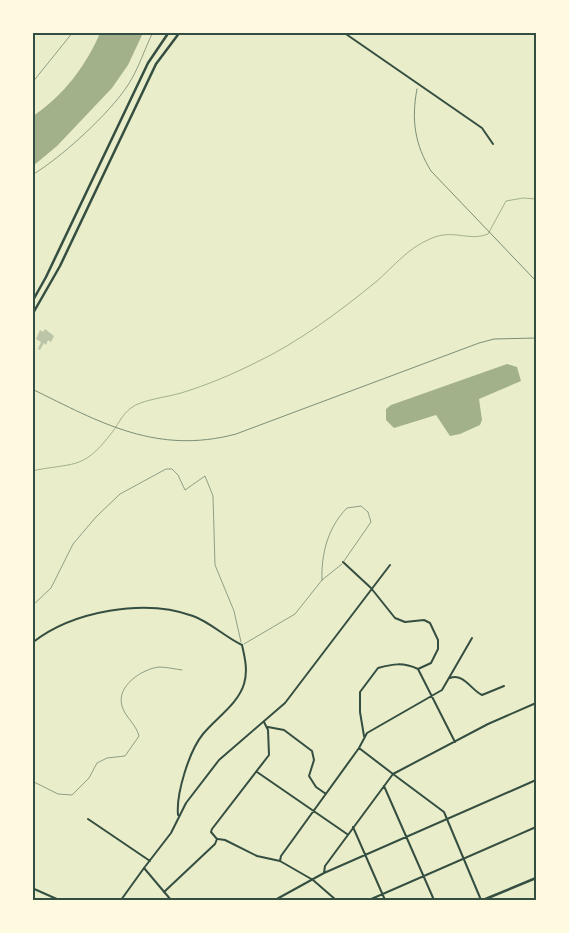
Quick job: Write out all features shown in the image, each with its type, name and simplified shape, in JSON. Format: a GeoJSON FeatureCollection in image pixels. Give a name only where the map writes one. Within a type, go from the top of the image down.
{"type":"FeatureCollection","features":[{"type":"Feature","properties":{"kind":"main road"},"geometry":{"type":"LineString","coordinates":[[32,302],[46,277],[148,63],[170,32]]}},
{"type":"Feature","properties":{"kind":"main road"},"geometry":{"type":"LineString","coordinates":[[32,314],[60,266],[156,64],[180,32]]}},
{"type":"Feature","properties":{"kind":"main road"},"geometry":{"type":"LineString","coordinates":[[482,900],[536,878]]}},
{"type":"Feature","properties":{"kind":"street"},"geometry":{"type":"LineString","coordinates":[[344,32],[482,128],[493,144]]}},
{"type":"Feature","properties":{"kind":"street"},"geometry":{"type":"LineString","coordinates":[[343,562],[371,588],[395,618],[405,622],[424,620],[432,626],[438,640],[438,649],[431,663],[418,669]]}},
{"type":"Feature","properties":{"kind":"street"},"geometry":{"type":"LineString","coordinates":[[121,900],[171,833],[178,815],[225,754],[264,722],[301,683],[390,565]]}},
{"type":"Feature","properties":{"kind":"street"},"geometry":{"type":"LineString","coordinates":[[32,643],[62,625],[125,608],[170,609],[194,616],[242,645],[246,664],[243,686],[230,705],[201,736],[178,800],[178,815]]}},
{"type":"Feature","properties":{"kind":"street"},"geometry":{"type":"LineString","coordinates":[[364,736],[442,690],[472,638]]}},
{"type":"Feature","properties":{"kind":"street"},"geometry":{"type":"LineString","coordinates":[[280,861],[359,748],[364,736],[360,712],[360,692],[378,668],[395,663],[408,664],[418,669],[455,742]]}},
{"type":"Feature","properties":{"kind":"street"},"geometry":{"type":"LineString","coordinates":[[450,678],[455,676],[462,679],[482,695],[504,686]]}},
{"type":"Feature","properties":{"kind":"street"},"geometry":{"type":"LineString","coordinates":[[324,873],[325,866],[347,834],[393,774],[536,703]]}},
{"type":"Feature","properties":{"kind":"street"},"geometry":{"type":"LineString","coordinates":[[264,722],[267,727],[270,752],[211,832],[217,839],[225,840],[257,856],[280,861],[313,880],[336,900]]}},
{"type":"Feature","properties":{"kind":"street"},"geometry":{"type":"LineString","coordinates":[[267,727],[284,730],[312,751],[314,760],[309,776],[316,787],[326,794]]}},
{"type":"Feature","properties":{"kind":"street"},"geometry":{"type":"LineString","coordinates":[[359,748],[438,806],[447,819],[482,900]]}},
{"type":"Feature","properties":{"kind":"street"},"geometry":{"type":"LineString","coordinates":[[257,771],[347,834]]}},
{"type":"Feature","properties":{"kind":"street"},"geometry":{"type":"LineString","coordinates":[[275,900],[324,873],[536,780]]}},
{"type":"Feature","properties":{"kind":"street"},"geometry":{"type":"LineString","coordinates":[[383,785],[434,900]]}},
{"type":"Feature","properties":{"kind":"street"},"geometry":{"type":"LineString","coordinates":[[88,819],[150,861]]}},
{"type":"Feature","properties":{"kind":"street"},"geometry":{"type":"LineString","coordinates":[[353,827],[385,900]]}},
{"type":"Feature","properties":{"kind":"street"},"geometry":{"type":"LineString","coordinates":[[369,900],[536,827]]}},
{"type":"Feature","properties":{"kind":"street"},"geometry":{"type":"LineString","coordinates":[[164,892],[215,844],[217,839]]}},
{"type":"Feature","properties":{"kind":"street"},"geometry":{"type":"LineString","coordinates":[[144,868],[171,900]]}},
{"type":"Feature","properties":{"kind":"street"},"geometry":{"type":"LineString","coordinates":[[32,888],[59,900]]}},
{"type":"Feature","properties":{"kind":"lane"},"geometry":{"type":"LineString","coordinates":[[32,606],[51,588],[80,535],[120,494],[166,470],[172,469],[178,475],[185,490],[206,476],[210,486],[213,501],[216,569],[234,611],[242,645],[257,639],[295,614],[322,580],[343,562],[370,525],[370,514],[361,506],[347,508],[331,531],[325,546],[322,580]]}},
{"type":"Feature","properties":{"kind":"path"},"geometry":{"type":"LineString","coordinates":[[32,83],[73,32]]}},
{"type":"Feature","properties":{"kind":"path"},"geometry":{"type":"LineString","coordinates":[[32,175],[59,157],[122,94],[141,61],[153,32]]}},
{"type":"Feature","properties":{"kind":"path"},"geometry":{"type":"LineString","coordinates":[[32,780],[58,794],[72,795],[89,778],[97,763],[107,758],[125,756],[138,736],[137,729],[122,706],[122,695],[127,684],[137,676],[158,667],[182,670]]}},
{"type":"Feature","properties":{"kind":"shaded area"},"geometry":{"type":"Polygon","coordinates":[[[100,33],[143,33],[128,65],[112,88],[57,146],[33,166],[33,116],[64,90],[88,57],[100,33]]]}},
{"type":"Feature","properties":{"kind":"shaded area"},"geometry":{"type":"Polygon","coordinates":[[[507,364],[517,367],[521,381],[479,399],[482,420],[480,425],[460,434],[450,436],[436,415],[394,428],[386,420],[386,409],[391,405],[507,364]]]}},
{"type":"Feature","properties":{"kind":"building"},"geometry":{"type":"Polygon","coordinates":[[[45,329],[54,336],[51,342],[48,340],[46,345],[44,343],[40,350],[38,349],[41,342],[36,339],[40,330],[43,332],[45,329]]]}},
{"type":"Feature","properties":{"kind":"waterway"},"geometry":{"type":"LineString","coordinates":[[32,471],[76,463],[92,455],[113,432],[125,414],[135,405],[210,383],[287,346],[348,304],[377,281],[408,252],[422,243],[438,236],[474,237],[488,234],[506,201],[523,198],[536,199]]}},
{"type":"Feature","properties":{"kind":"railway"},"geometry":{"type":"LineString","coordinates":[[417,89],[414,111],[416,132],[421,152],[431,171],[536,281]]}},
{"type":"Feature","properties":{"kind":"railway"},"geometry":{"type":"LineString","coordinates":[[32,389],[106,424],[130,432],[180,441],[207,439],[236,434],[479,343],[494,339],[536,338]]}}]}
